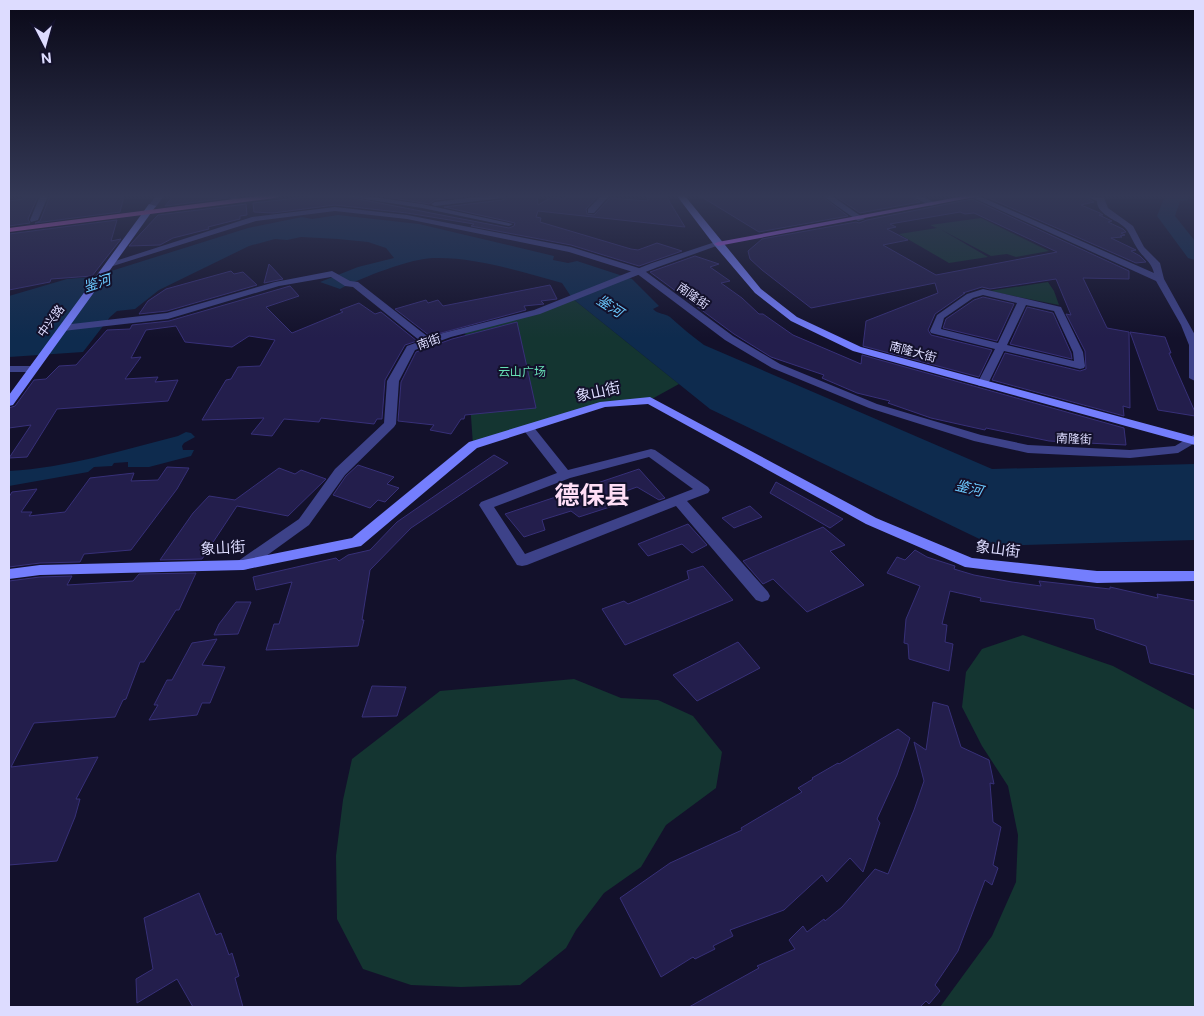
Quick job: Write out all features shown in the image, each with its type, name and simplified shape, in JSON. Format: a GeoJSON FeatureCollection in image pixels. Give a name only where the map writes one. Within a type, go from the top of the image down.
{"type":"FeatureCollection","features":[{"type":"Feature","properties":{"kind":"main road","name":"中兴路"},"geometry":{"type":"LineString","coordinates":[[9,403],[125,243]]}},
{"type":"Feature","properties":{"kind":"main road","name":"南隆大街"},"geometry":{"type":"LineString","coordinates":[[718,244],[758,291],[794,319],[857,349],[1193,442]]}},
{"type":"Feature","properties":{"kind":"main road","name":"象山街"},"geometry":{"type":"LineString","coordinates":[[9,574],[40,570],[243,565],[356,542],[473,445],[604,404],[650,400],[871,521],[970,563],[1097,577],[1195,576]]}},
{"type":"Feature","properties":{"kind":"street","name":"南隆街"},"geometry":{"type":"LineString","coordinates":[[110,264],[179,243]]}},
{"type":"Feature","properties":{"kind":"street","name":"南隆街"},"geometry":{"type":"LineString","coordinates":[[539,243],[571,250],[639,271],[729,338],[751,352],[784,370],[872,406],[978,438],[1028,450],[1130,454],[1178,449],[1193,442]]}},
{"type":"Feature","properties":{"kind":"street"},"geometry":{"type":"LineString","coordinates":[[1080,243],[1160,279]]}},
{"type":"Feature","properties":{"kind":"street"},"geometry":{"type":"LineString","coordinates":[[1139,243],[1156,263],[1160,279],[1186,324],[1194,345],[1195,378]]}},
{"type":"Feature","properties":{"kind":"street","name":"南街"},"geometry":{"type":"LineString","coordinates":[[243,565],[304,522],[340,472],[390,424],[393,381],[411,348],[537,312],[639,271],[718,244]]}},
{"type":"Feature","properties":{"kind":"street"},"geometry":{"type":"LineString","coordinates":[[63,328],[168,316],[278,284],[332,274],[348,284],[355,284],[428,342]]}},
{"type":"Feature","properties":{"kind":"street"},"geometry":{"type":"LineString","coordinates":[[983,292],[1058,309],[1078,352],[1080,366],[1000,347],[935,331],[940,317],[970,296],[983,292]]}},
{"type":"Feature","properties":{"kind":"street"},"geometry":{"type":"LineString","coordinates":[[983,384],[1023,301]]}},
{"type":"Feature","properties":{"kind":"street"},"geometry":{"type":"LineString","coordinates":[[9,369],[33,369]]}},
{"type":"Feature","properties":{"kind":"street"},"geometry":{"type":"LineString","coordinates":[[528,428],[565,476]]}},
{"type":"Feature","properties":{"kind":"street"},"geometry":{"type":"LineString","coordinates":[[650,453],[703,490],[678,500],[522,560],[486,505],[565,476],[650,453]]}},
{"type":"Feature","properties":{"kind":"street"},"geometry":{"type":"LineString","coordinates":[[678,500],[762,596]]}},
{"type":"Feature","properties":{"kind":"green space"},"geometry":{"type":"Polygon","coordinates":[[[915,243],[965,243],[988,257],[949,263],[915,243]]]}},
{"type":"Feature","properties":{"kind":"green space"},"geometry":{"type":"Polygon","coordinates":[[[967,243],[1033,243],[1049,251],[1016,257],[1007,254],[991,256],[967,243]]]}},
{"type":"Feature","properties":{"kind":"green space"},"geometry":{"type":"Polygon","coordinates":[[[1048,282],[1054,291],[1059,305],[989,291],[1048,282]]]}},
{"type":"Feature","properties":{"kind":"green space","name":"云山广场"},"geometry":{"type":"Polygon","coordinates":[[[572,298],[679,384],[650,400],[604,404],[473,445],[465,331],[537,312],[572,298]]]}},
{"type":"Feature","properties":{"kind":"green space"},"geometry":{"type":"Polygon","coordinates":[[[1023,635],[1113,666],[1195,710],[1195,1007],[940,1007],[992,936],[1016,882],[1018,835],[1008,786],[982,746],[962,707],[966,672],[982,649],[1023,635]]]}},
{"type":"Feature","properties":{"kind":"green space"},"geometry":{"type":"Polygon","coordinates":[[[574,679],[621,698],[658,700],[693,716],[722,752],[716,788],[666,825],[641,867],[604,893],[576,930],[566,948],[520,985],[461,987],[411,985],[363,969],[337,919],[336,856],[343,800],[352,759],[440,691],[574,679]]]}},
{"type":"Feature","properties":{"kind":"water"},"geometry":{"type":"Polygon","coordinates":[[[199,243],[259,243],[249,246],[159,290],[135,309],[117,311],[110,317],[83,352],[9,357],[9,296],[67,279],[92,277],[199,243]]]}},
{"type":"Feature","properties":{"kind":"water"},"geometry":{"type":"Polygon","coordinates":[[[372,243],[501,243],[554,256],[553,260],[568,263],[577,261],[632,279],[659,306],[653,309],[670,317],[704,345],[992,469],[1195,464],[1195,540],[994,546],[710,409],[572,298],[562,283],[515,270],[450,258],[413,261],[373,274],[340,289],[320,282],[358,267],[394,258],[386,248],[372,243]]]}},
{"type":"Feature","properties":{"kind":"water"},"geometry":{"type":"Polygon","coordinates":[[[186,432],[191,433],[195,437],[182,446],[183,450],[194,450],[191,456],[149,467],[128,467],[128,462],[114,463],[112,466],[94,467],[88,472],[9,486],[9,471],[73,462],[178,436],[186,432]]]}},
{"type":"Feature","properties":{"kind":"building"},"geometry":{"type":"Polygon","coordinates":[[[9,243],[118,243],[92,276],[51,279],[50,282],[9,290],[9,243]]]}},
{"type":"Feature","properties":{"kind":"building"},"geometry":{"type":"Polygon","coordinates":[[[131,243],[163,243],[160,245],[129,246],[131,243]]]}},
{"type":"Feature","properties":{"kind":"building"},"geometry":{"type":"Polygon","coordinates":[[[563,243],[612,243],[638,250],[658,243],[682,251],[639,266],[563,243]]]}},
{"type":"Feature","properties":{"kind":"building"},"geometry":{"type":"Polygon","coordinates":[[[757,243],[891,243],[883,245],[936,275],[1057,252],[1039,243],[1069,243],[1129,271],[1129,279],[1083,278],[1107,328],[1129,332],[1130,408],[1123,406],[1124,416],[992,380],[1005,353],[1080,371],[1086,369],[1085,351],[1066,314],[1071,315],[1056,279],[990,289],[982,287],[963,293],[965,293],[935,314],[928,330],[931,335],[992,350],[979,377],[863,346],[866,321],[938,293],[935,283],[811,308],[762,270],[750,259],[748,251],[757,243]]]}},
{"type":"Feature","properties":{"kind":"building"},"geometry":{"type":"Polygon","coordinates":[[[1092,243],[1122,243],[1136,250],[1131,251],[1146,262],[1136,263],[1092,243]]]}},
{"type":"Feature","properties":{"kind":"building"},"geometry":{"type":"Polygon","coordinates":[[[695,256],[719,264],[710,267],[730,281],[721,283],[742,298],[759,314],[763,314],[793,335],[861,364],[862,355],[1124,428],[1126,445],[1049,441],[931,418],[888,403],[890,401],[857,393],[822,378],[824,375],[771,357],[734,334],[650,272],[695,256]]]}},
{"type":"Feature","properties":{"kind":"building"},"geometry":{"type":"Polygon","coordinates":[[[269,264],[283,279],[264,283],[269,264]]]}},
{"type":"Feature","properties":{"kind":"building"},"geometry":{"type":"Polygon","coordinates":[[[231,271],[234,274],[243,272],[257,285],[167,311],[139,314],[148,301],[166,289],[231,271]]]}},
{"type":"Feature","properties":{"kind":"building"},"geometry":{"type":"Polygon","coordinates":[[[550,285],[557,299],[541,301],[544,304],[524,306],[526,310],[430,336],[395,309],[426,300],[428,303],[438,300],[443,306],[550,285]]]}},
{"type":"Feature","properties":{"kind":"building"},"geometry":{"type":"Polygon","coordinates":[[[290,286],[299,296],[266,307],[292,333],[343,312],[340,310],[359,303],[375,314],[381,312],[417,341],[405,345],[385,380],[382,419],[377,419],[374,424],[321,418],[319,422],[284,419],[272,436],[251,434],[264,418],[202,420],[226,380],[231,379],[238,367],[260,366],[275,340],[249,336],[232,347],[185,342],[176,326],[146,330],[131,358],[141,357],[125,379],[158,377],[155,382],[178,380],[168,401],[57,409],[27,457],[9,458],[31,425],[9,428],[9,408],[15,406],[34,380],[46,379],[59,366],[76,365],[107,330],[130,329],[132,325],[169,321],[290,286]]]}},
{"type":"Feature","properties":{"kind":"building"},"geometry":{"type":"Polygon","coordinates":[[[983,297],[1014,304],[997,341],[943,328],[946,319],[974,300],[983,297]]]}},
{"type":"Feature","properties":{"kind":"building"},"geometry":{"type":"Polygon","coordinates":[[[1027,307],[1053,313],[1072,359],[1010,344],[1027,307]]]}},
{"type":"Feature","properties":{"kind":"building"},"geometry":{"type":"Polygon","coordinates":[[[517,322],[536,408],[465,415],[464,419],[461,419],[451,434],[430,430],[434,425],[398,421],[401,382],[416,352],[452,339],[517,322]]]}},
{"type":"Feature","properties":{"kind":"building"},"geometry":{"type":"Polygon","coordinates":[[[1130,332],[1165,337],[1171,353],[1169,353],[1195,412],[1195,416],[1158,410],[1130,332]]]}},
{"type":"Feature","properties":{"kind":"building"},"geometry":{"type":"Polygon","coordinates":[[[494,455],[508,463],[411,528],[370,570],[362,620],[364,620],[358,646],[266,650],[274,624],[279,624],[292,582],[256,590],[253,577],[336,558],[339,561],[348,555],[370,550],[397,522],[494,455]]]}},
{"type":"Feature","properties":{"kind":"building"},"geometry":{"type":"Polygon","coordinates":[[[358,465],[394,477],[387,484],[399,488],[385,502],[378,500],[370,508],[333,495],[346,476],[358,465]]]}},
{"type":"Feature","properties":{"kind":"building"},"geometry":{"type":"Polygon","coordinates":[[[167,467],[189,468],[177,489],[131,550],[84,554],[80,562],[40,563],[9,567],[9,497],[12,492],[37,489],[21,512],[32,512],[29,516],[65,512],[90,478],[134,473],[131,481],[158,480],[167,467]]]}},
{"type":"Feature","properties":{"kind":"building"},"geometry":{"type":"Polygon","coordinates":[[[279,468],[295,474],[301,470],[326,479],[288,516],[237,506],[202,559],[160,560],[193,513],[209,496],[235,500],[279,468]]]}},
{"type":"Feature","properties":{"kind":"building"},"geometry":{"type":"Polygon","coordinates":[[[639,469],[665,498],[659,500],[637,487],[612,496],[616,505],[579,517],[571,511],[542,520],[545,530],[524,537],[505,514],[639,469]]]}},
{"type":"Feature","properties":{"kind":"building"},"geometry":{"type":"Polygon","coordinates":[[[776,482],[843,519],[830,528],[770,493],[776,482]]]}},
{"type":"Feature","properties":{"kind":"building"},"geometry":{"type":"Polygon","coordinates":[[[750,506],[762,517],[734,528],[722,518],[750,506]]]}},
{"type":"Feature","properties":{"kind":"building"},"geometry":{"type":"Polygon","coordinates":[[[688,524],[707,545],[692,553],[682,544],[648,556],[638,544],[688,524]]]}},
{"type":"Feature","properties":{"kind":"building"},"geometry":{"type":"Polygon","coordinates":[[[823,527],[845,545],[830,551],[864,585],[807,612],[773,579],[763,584],[743,561],[823,527]]]}},
{"type":"Feature","properties":{"kind":"building"},"geometry":{"type":"Polygon","coordinates":[[[915,550],[927,557],[955,566],[954,569],[1012,582],[1041,586],[1039,581],[1110,589],[1110,587],[1158,598],[1157,594],[1195,601],[1195,675],[1150,663],[1146,646],[1096,629],[1094,619],[980,601],[981,598],[950,591],[942,624],[947,625],[945,642],[953,644],[949,671],[909,659],[908,644],[904,643],[906,619],[920,586],[887,573],[897,557],[905,560],[915,550]]]}},
{"type":"Feature","properties":{"kind":"building"},"geometry":{"type":"Polygon","coordinates":[[[703,566],[733,600],[625,645],[602,609],[624,601],[628,604],[689,579],[687,571],[703,566]]]}},
{"type":"Feature","properties":{"kind":"building"},"geometry":{"type":"Polygon","coordinates":[[[196,573],[179,610],[176,610],[144,662],[140,662],[126,699],[123,700],[115,717],[34,723],[11,767],[98,757],[76,799],[80,799],[75,817],[57,861],[9,865],[9,581],[40,577],[72,576],[67,585],[133,581],[139,574],[196,573]]]}},
{"type":"Feature","properties":{"kind":"building"},"geometry":{"type":"Polygon","coordinates":[[[236,602],[251,602],[238,634],[214,635],[219,624],[236,602]]]}},
{"type":"Feature","properties":{"kind":"building"},"geometry":{"type":"Polygon","coordinates":[[[217,639],[202,665],[225,667],[210,703],[202,703],[197,715],[149,720],[158,705],[154,705],[167,680],[172,680],[192,643],[217,639]]]}},
{"type":"Feature","properties":{"kind":"building"},"geometry":{"type":"Polygon","coordinates":[[[738,642],[760,668],[697,701],[673,675],[738,642]]]}},
{"type":"Feature","properties":{"kind":"building"},"geometry":{"type":"Polygon","coordinates":[[[372,686],[406,687],[397,716],[362,717],[372,686]]]}},
{"type":"Feature","properties":{"kind":"building"},"geometry":{"type":"Polygon","coordinates":[[[933,702],[948,706],[961,747],[989,760],[994,784],[990,783],[993,822],[1001,827],[993,865],[998,868],[992,885],[985,880],[958,951],[935,985],[940,991],[929,1004],[926,1001],[920,1007],[689,1007],[759,968],[757,966],[795,949],[789,940],[803,926],[807,932],[824,919],[825,921],[842,907],[875,869],[888,874],[924,781],[914,742],[926,750],[933,702]]]}},
{"type":"Feature","properties":{"kind":"building"},"geometry":{"type":"Polygon","coordinates":[[[898,729],[910,738],[897,775],[877,819],[880,823],[863,872],[850,858],[827,882],[822,875],[784,910],[730,930],[733,936],[713,946],[715,949],[695,959],[693,957],[661,977],[620,898],[670,863],[742,830],[741,828],[802,792],[798,788],[812,778],[898,729]]]}},
{"type":"Feature","properties":{"kind":"building"},"geometry":{"type":"Polygon","coordinates":[[[199,893],[216,935],[221,933],[229,955],[232,953],[239,976],[235,978],[243,1007],[193,1007],[177,979],[137,1003],[136,979],[153,969],[144,918],[199,893]]]}},
{"type":"Feature","properties":{"kind":"waterway","name":"鉴河"},"geometry":{"type":"LineString","coordinates":[[1187,243],[1195,254]]}},
{"type":"Feature","properties":{"kind":"district","name":"德保县"},"geometry":{"type":"Point","coordinates":[592,495]}}]}
